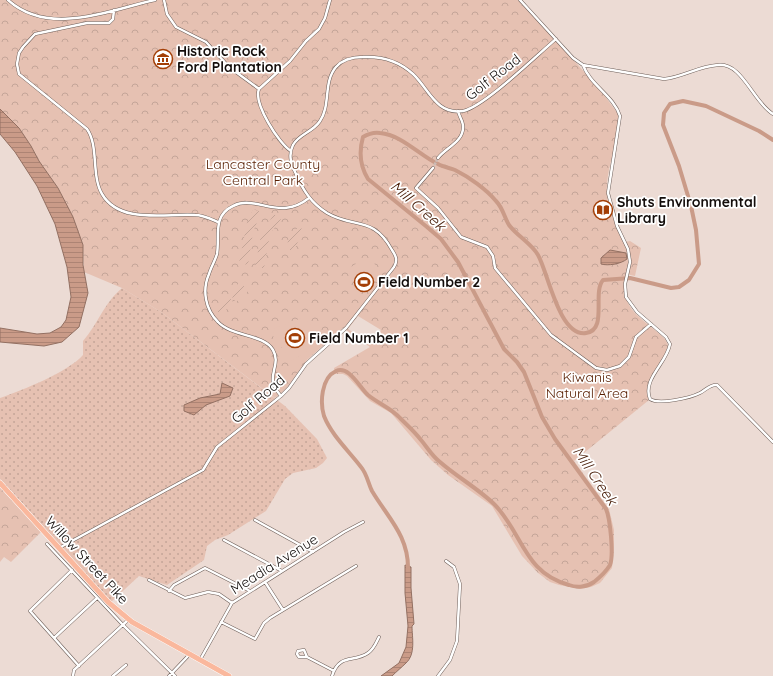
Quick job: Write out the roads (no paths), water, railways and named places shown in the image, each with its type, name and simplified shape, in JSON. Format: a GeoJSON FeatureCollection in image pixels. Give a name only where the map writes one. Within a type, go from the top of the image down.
{"type":"FeatureCollection","features":[{"type":"Feature","properties":{"kind":"highway","name":"Willow Street Pike"},"geometry":{"type":"LineString","coordinates":[[0,483],[59,548],[74,568],[128,620],[229,676]]}},
{"type":"Feature","properties":{"kind":"street"},"geometry":{"type":"LineString","coordinates":[[8,0],[28,12],[55,19],[75,18],[155,0]]}},
{"type":"Feature","properties":{"kind":"street"},"geometry":{"type":"LineString","coordinates":[[164,0],[167,14],[176,27],[206,42],[230,67],[259,89]]}},
{"type":"Feature","properties":{"kind":"street"},"geometry":{"type":"LineString","coordinates":[[291,151],[285,146],[260,108],[257,97],[259,89],[290,61],[306,41],[319,29],[325,18],[330,0]]}},
{"type":"Feature","properties":{"kind":"street"},"geometry":{"type":"LineString","coordinates":[[520,0],[577,62],[583,65],[664,79],[677,77],[713,65],[725,65],[739,73],[758,101],[773,114]]}},
{"type":"Feature","properties":{"kind":"street"},"geometry":{"type":"LineString","coordinates":[[114,10],[113,19],[109,23],[87,23],[41,32],[34,35],[19,54],[17,64],[19,74],[81,123],[89,132],[98,183],[102,194],[108,201],[119,208],[134,213],[153,215],[198,215],[218,222]]}},
{"type":"Feature","properties":{"kind":"street","name":"Golf Road"},"geometry":{"type":"LineString","coordinates":[[59,548],[201,471],[217,447],[290,388],[306,364],[346,328],[396,263],[391,247],[380,233],[363,224],[332,216],[309,198],[290,158],[291,151],[296,141],[319,123],[325,111],[332,74],[339,64],[352,58],[380,58],[399,64],[417,78],[436,103],[444,108],[458,111],[479,105],[556,39]]}},
{"type":"Feature","properties":{"kind":"street"},"geometry":{"type":"LineString","coordinates":[[583,65],[586,71],[616,107],[620,116],[608,193],[617,226],[628,249],[630,262],[625,284],[628,302],[666,337],[670,344],[649,386],[650,399],[661,402],[690,396],[713,385],[717,385],[773,442]]}},
{"type":"Feature","properties":{"kind":"street"},"geometry":{"type":"LineString","coordinates":[[438,158],[457,142],[461,135],[463,124],[458,111]]}},
{"type":"Feature","properties":{"kind":"street"},"geometry":{"type":"LineString","coordinates":[[433,168],[416,188],[438,208],[461,236],[487,248],[493,256],[495,268],[551,335],[573,350],[593,367],[607,370],[620,366],[629,357],[636,337],[651,324]]}},
{"type":"Feature","properties":{"kind":"street"},"geometry":{"type":"LineString","coordinates":[[280,396],[273,384],[276,362],[273,350],[263,342],[225,328],[217,321],[208,307],[205,287],[216,258],[218,222],[225,211],[237,204],[250,203],[281,208],[296,205],[309,198]]}},
{"type":"Feature","properties":{"kind":"street"},"geometry":{"type":"LineString","coordinates":[[255,520],[313,552]]}},
{"type":"Feature","properties":{"kind":"street","name":"Meadia Avenue"},"geometry":{"type":"LineString","coordinates":[[200,660],[232,603],[363,522]]}},
{"type":"Feature","properties":{"kind":"street"},"geometry":{"type":"LineString","coordinates":[[224,540],[282,571]]}},
{"type":"Feature","properties":{"kind":"street"},"geometry":{"type":"LineString","coordinates":[[47,544],[74,568],[97,598],[175,676]]}},
{"type":"Feature","properties":{"kind":"street"},"geometry":{"type":"LineString","coordinates":[[438,676],[450,660],[457,641],[460,584],[454,567],[446,561]]}},
{"type":"Feature","properties":{"kind":"street"},"geometry":{"type":"LineString","coordinates":[[221,622],[254,639],[266,621],[356,566]]}},
{"type":"Feature","properties":{"kind":"street"},"geometry":{"type":"LineString","coordinates":[[74,568],[30,609],[38,621],[79,666]]}},
{"type":"Feature","properties":{"kind":"street"},"geometry":{"type":"LineString","coordinates":[[169,591],[174,585],[205,568],[250,591]]}},
{"type":"Feature","properties":{"kind":"street"},"geometry":{"type":"LineString","coordinates":[[149,580],[188,599],[202,593],[213,592],[232,603]]}},
{"type":"Feature","properties":{"kind":"street"},"geometry":{"type":"LineString","coordinates":[[265,582],[283,610]]}},
{"type":"Feature","properties":{"kind":"street"},"geometry":{"type":"LineString","coordinates":[[54,638],[97,598]]}},
{"type":"Feature","properties":{"kind":"street"},"geometry":{"type":"LineString","coordinates":[[72,676],[73,672],[79,666],[128,620]]}},
{"type":"Feature","properties":{"kind":"street"},"geometry":{"type":"LineString","coordinates":[[332,676],[334,671],[343,661],[363,656],[369,652],[379,637]]}},
{"type":"Feature","properties":{"kind":"street"},"geometry":{"type":"LineString","coordinates":[[169,676],[189,654]]}},
{"type":"Feature","properties":{"kind":"street"},"geometry":{"type":"LineString","coordinates":[[307,657],[334,671]]}},
{"type":"Feature","properties":{"kind":"street"},"geometry":{"type":"LineString","coordinates":[[113,676],[126,665]]}},
{"type":"Feature","properties":{"kind":"waterway","name":"Mill Creek"},"geometry":{"type":"LineString","coordinates":[[408,570],[405,547],[401,537],[372,491],[363,470],[336,437],[324,416],[322,404],[323,391],[327,379],[336,371],[341,370],[350,374],[368,395],[389,409],[416,434],[437,460],[495,505],[504,516],[533,562],[542,572],[569,585],[585,586],[591,584],[603,574],[610,565],[612,553],[611,537],[606,509],[555,439],[542,417],[524,372],[517,362],[504,349],[458,262],[441,239],[368,179],[363,169],[361,158],[363,137],[377,133],[396,137],[431,160],[466,176],[487,192],[496,201],[509,225],[532,247],[538,255],[556,302],[569,325],[577,331],[586,333],[593,330],[596,325],[598,318],[600,286],[603,280],[630,278],[671,288],[679,287],[689,280],[699,264],[696,230],[691,206],[679,166],[663,125],[664,113],[670,104],[683,101],[706,106],[759,131],[773,140]]}},
{"type":"Feature","properties":{"kind":"tunnel"},"geometry":{"type":"LineString","coordinates":[[433,168],[438,158]]}},
{"type":"Feature","properties":{"kind":"place","name":"Historic Rock Ford Plantation"},"geometry":{"type":"Point","coordinates":[163,59]}},
{"type":"Feature","properties":{"kind":"place","name":"Shuts Environmental Library"},"geometry":{"type":"Point","coordinates":[603,210]}},
{"type":"Feature","properties":{"kind":"place","name":"Field Number 2"},"geometry":{"type":"Point","coordinates":[364,282]}},
{"type":"Feature","properties":{"kind":"place","name":"Field Number 1"},"geometry":{"type":"Point","coordinates":[295,338]}},
{"type":"Feature","properties":{"kind":"park label","name":"Lancaster County Central Park"},"geometry":{"type":"Point","coordinates":[263,172]}},
{"type":"Feature","properties":{"kind":"park label","name":"Kiwanis Natural Area"},"geometry":{"type":"Point","coordinates":[587,386]}}]}
